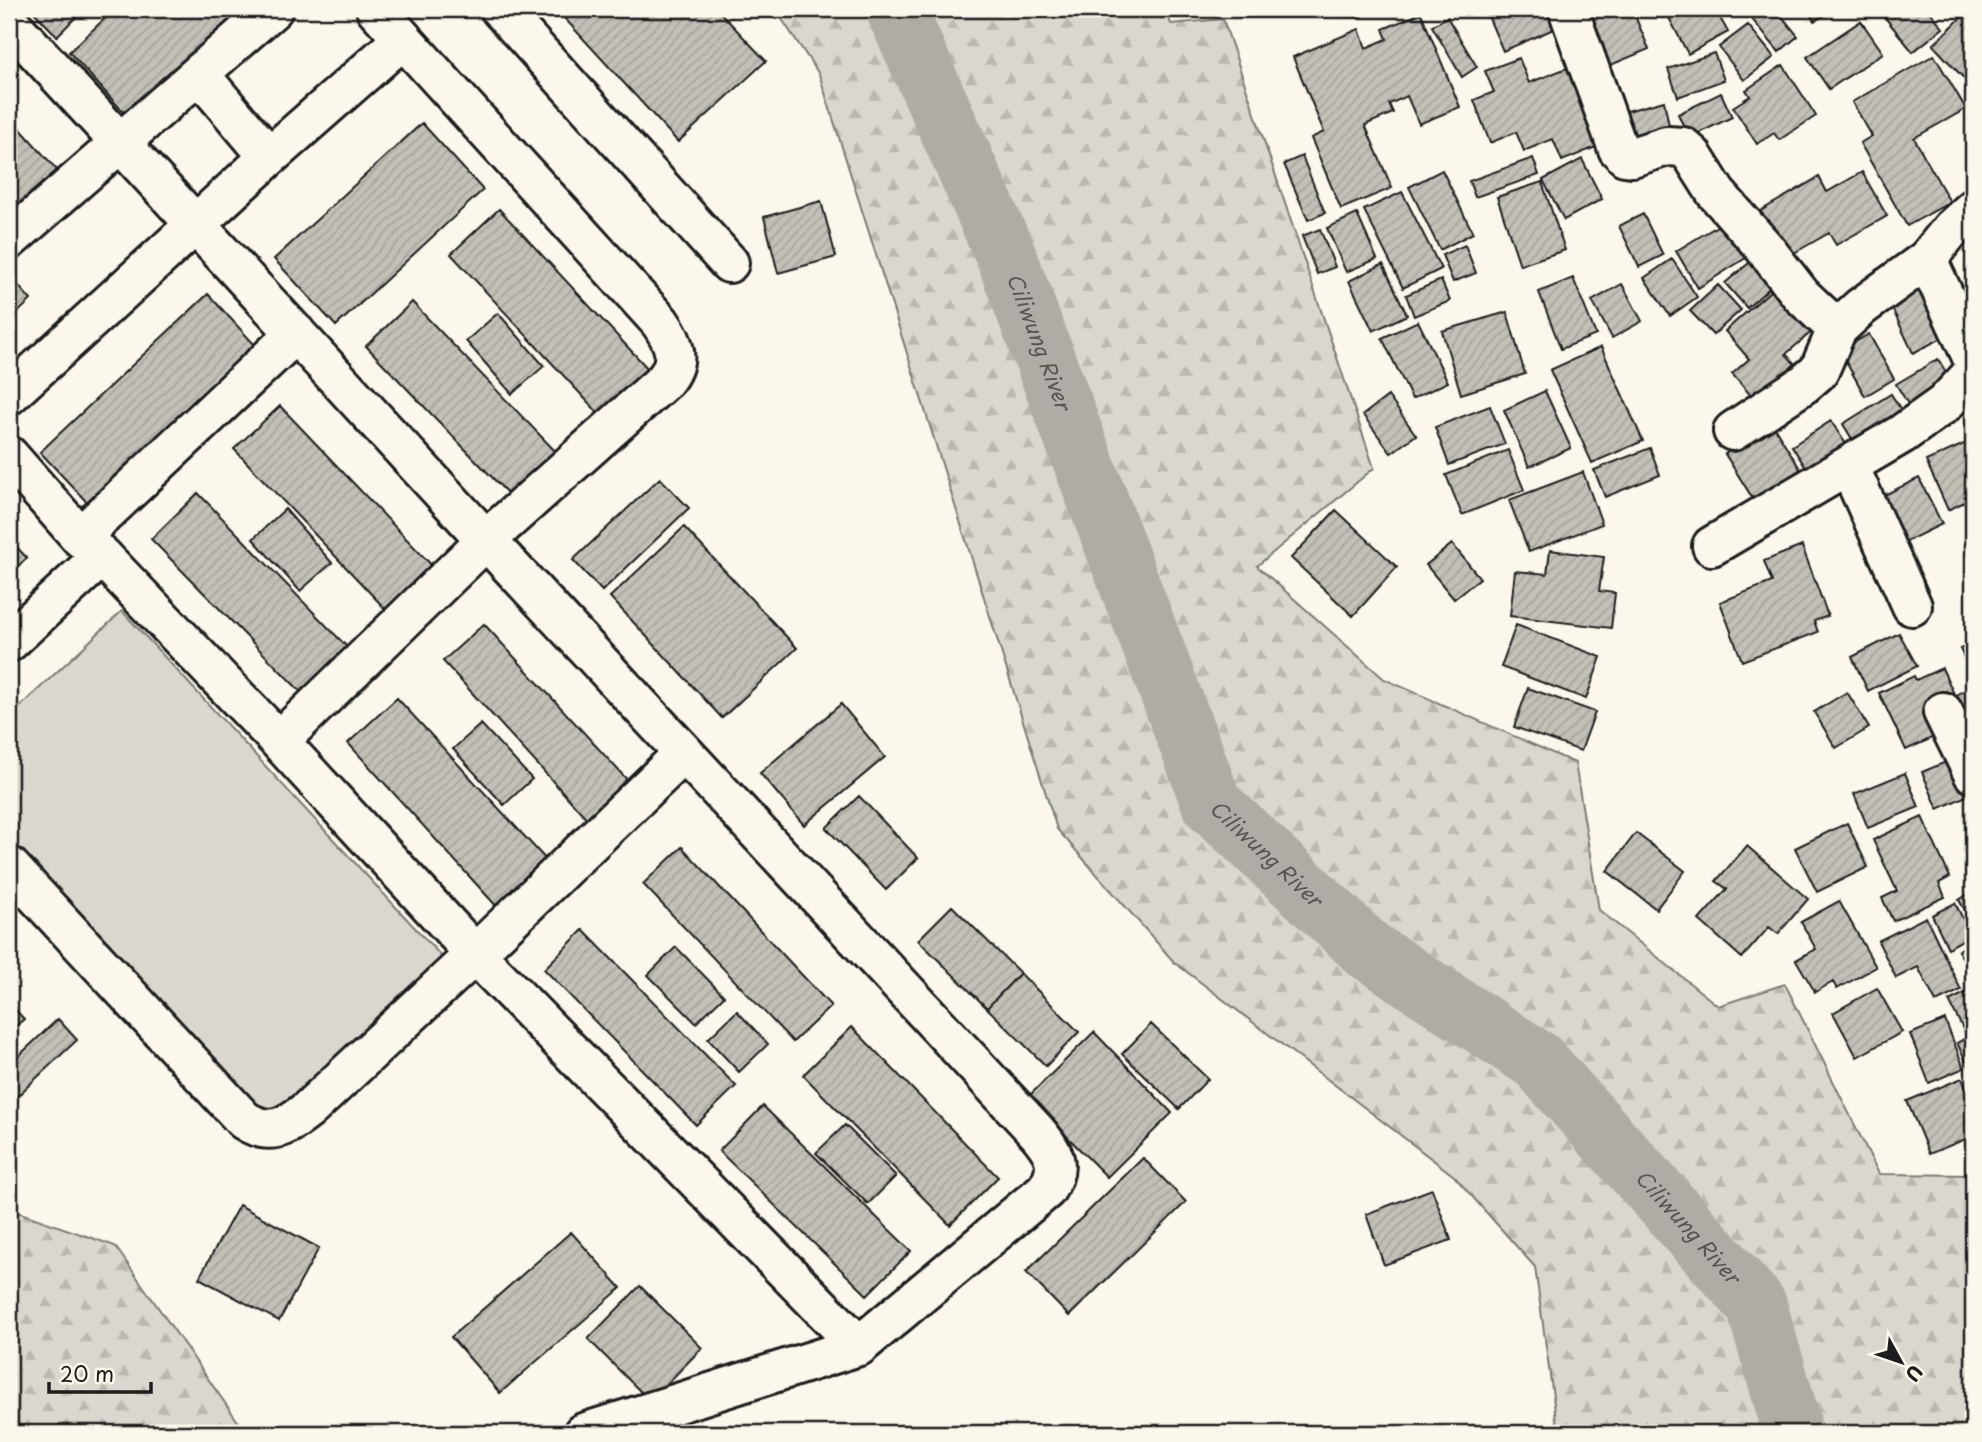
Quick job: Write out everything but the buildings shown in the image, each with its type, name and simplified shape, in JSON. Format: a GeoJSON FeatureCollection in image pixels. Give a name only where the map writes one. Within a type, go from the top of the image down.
{"type":"FeatureCollection","features":[{"type":"Feature","properties":{"kind":"street"},"geometry":{"type":"LineString","coordinates":[[9,240],[273,9]]}},
{"type":"Feature","properties":{"kind":"street"},"geometry":{"type":"LineString","coordinates":[[279,741],[486,540],[664,381],[673,365],[673,341],[660,322],[376,9]]}},
{"type":"Feature","properties":{"kind":"street"},"geometry":{"type":"LineString","coordinates":[[500,9],[729,263]]}},
{"type":"Feature","properties":{"kind":"street"},"geometry":{"type":"LineString","coordinates":[[1568,9],[1618,149],[1625,156],[1632,157],[1667,146],[1683,147],[1692,155],[1716,193],[1763,246],[1801,295],[1837,329]]}},
{"type":"Feature","properties":{"kind":"street"},"geometry":{"type":"LineString","coordinates":[[9,22],[1037,1132],[1054,1157],[1056,1169],[1046,1191],[859,1346],[583,1433]]}},
{"type":"Feature","properties":{"kind":"street"},"geometry":{"type":"LineString","coordinates":[[9,395],[403,39]]}},
{"type":"Feature","properties":{"kind":"street"},"geometry":{"type":"LineString","coordinates":[[200,75],[270,157]]}},
{"type":"Feature","properties":{"kind":"street"},"geometry":{"type":"LineString","coordinates":[[1733,431],[1819,371],[1837,329],[1861,307],[1927,260],[1952,228],[1973,209]]}},
{"type":"Feature","properties":{"kind":"street"},"geometry":{"type":"LineString","coordinates":[[1927,260],[1973,359]]}},
{"type":"Feature","properties":{"kind":"street"},"geometry":{"type":"LineString","coordinates":[[9,642],[91,547],[296,333]]}},
{"type":"Feature","properties":{"kind":"street"},"geometry":{"type":"LineString","coordinates":[[1712,546],[1932,414],[1973,373]]}},
{"type":"Feature","properties":{"kind":"street"},"geometry":{"type":"LineString","coordinates":[[9,456],[91,547],[279,741],[475,954],[859,1346]]}},
{"type":"Feature","properties":{"kind":"street"},"geometry":{"type":"LineString","coordinates":[[1849,466],[1912,606]]}},
{"type":"Feature","properties":{"kind":"street"},"geometry":{"type":"LineString","coordinates":[[1943,712],[1973,773]]}},
{"type":"Feature","properties":{"kind":"street"},"geometry":{"type":"LineString","coordinates":[[9,866],[244,1120],[267,1130],[291,1123],[308,1110],[684,753]]}},
{"type":"Feature","properties":{"kind":"green space"},"geometry":{"type":"Polygon","coordinates":[[[775,9],[1165,9],[1171,24],[1223,19],[1374,468],[1257,566],[1384,679],[1575,763],[1599,910],[1718,1006],[1785,984],[1879,1174],[1973,1175],[1973,1433],[1558,1433],[1535,1267],[1454,1176],[1174,962],[1057,829],[819,74],[775,9]]]}},
{"type":"Feature","properties":{"kind":"green space"},"geometry":{"type":"Polygon","coordinates":[[[122,611],[454,970],[276,1136],[9,847],[9,717],[122,611]]]}},
{"type":"Feature","properties":{"kind":"green space"},"geometry":{"type":"Polygon","coordinates":[[[9,1209],[115,1246],[246,1433],[9,1433],[9,1209]]]}},
{"type":"Feature","properties":{"kind":"waterway","name":"Ciliwung River"},"geometry":{"type":"LineString","coordinates":[[896,9],[1006,256],[1212,804],[1368,950],[1538,1061],[1756,1304],[1790,1421],[1786,1433]]}}]}
